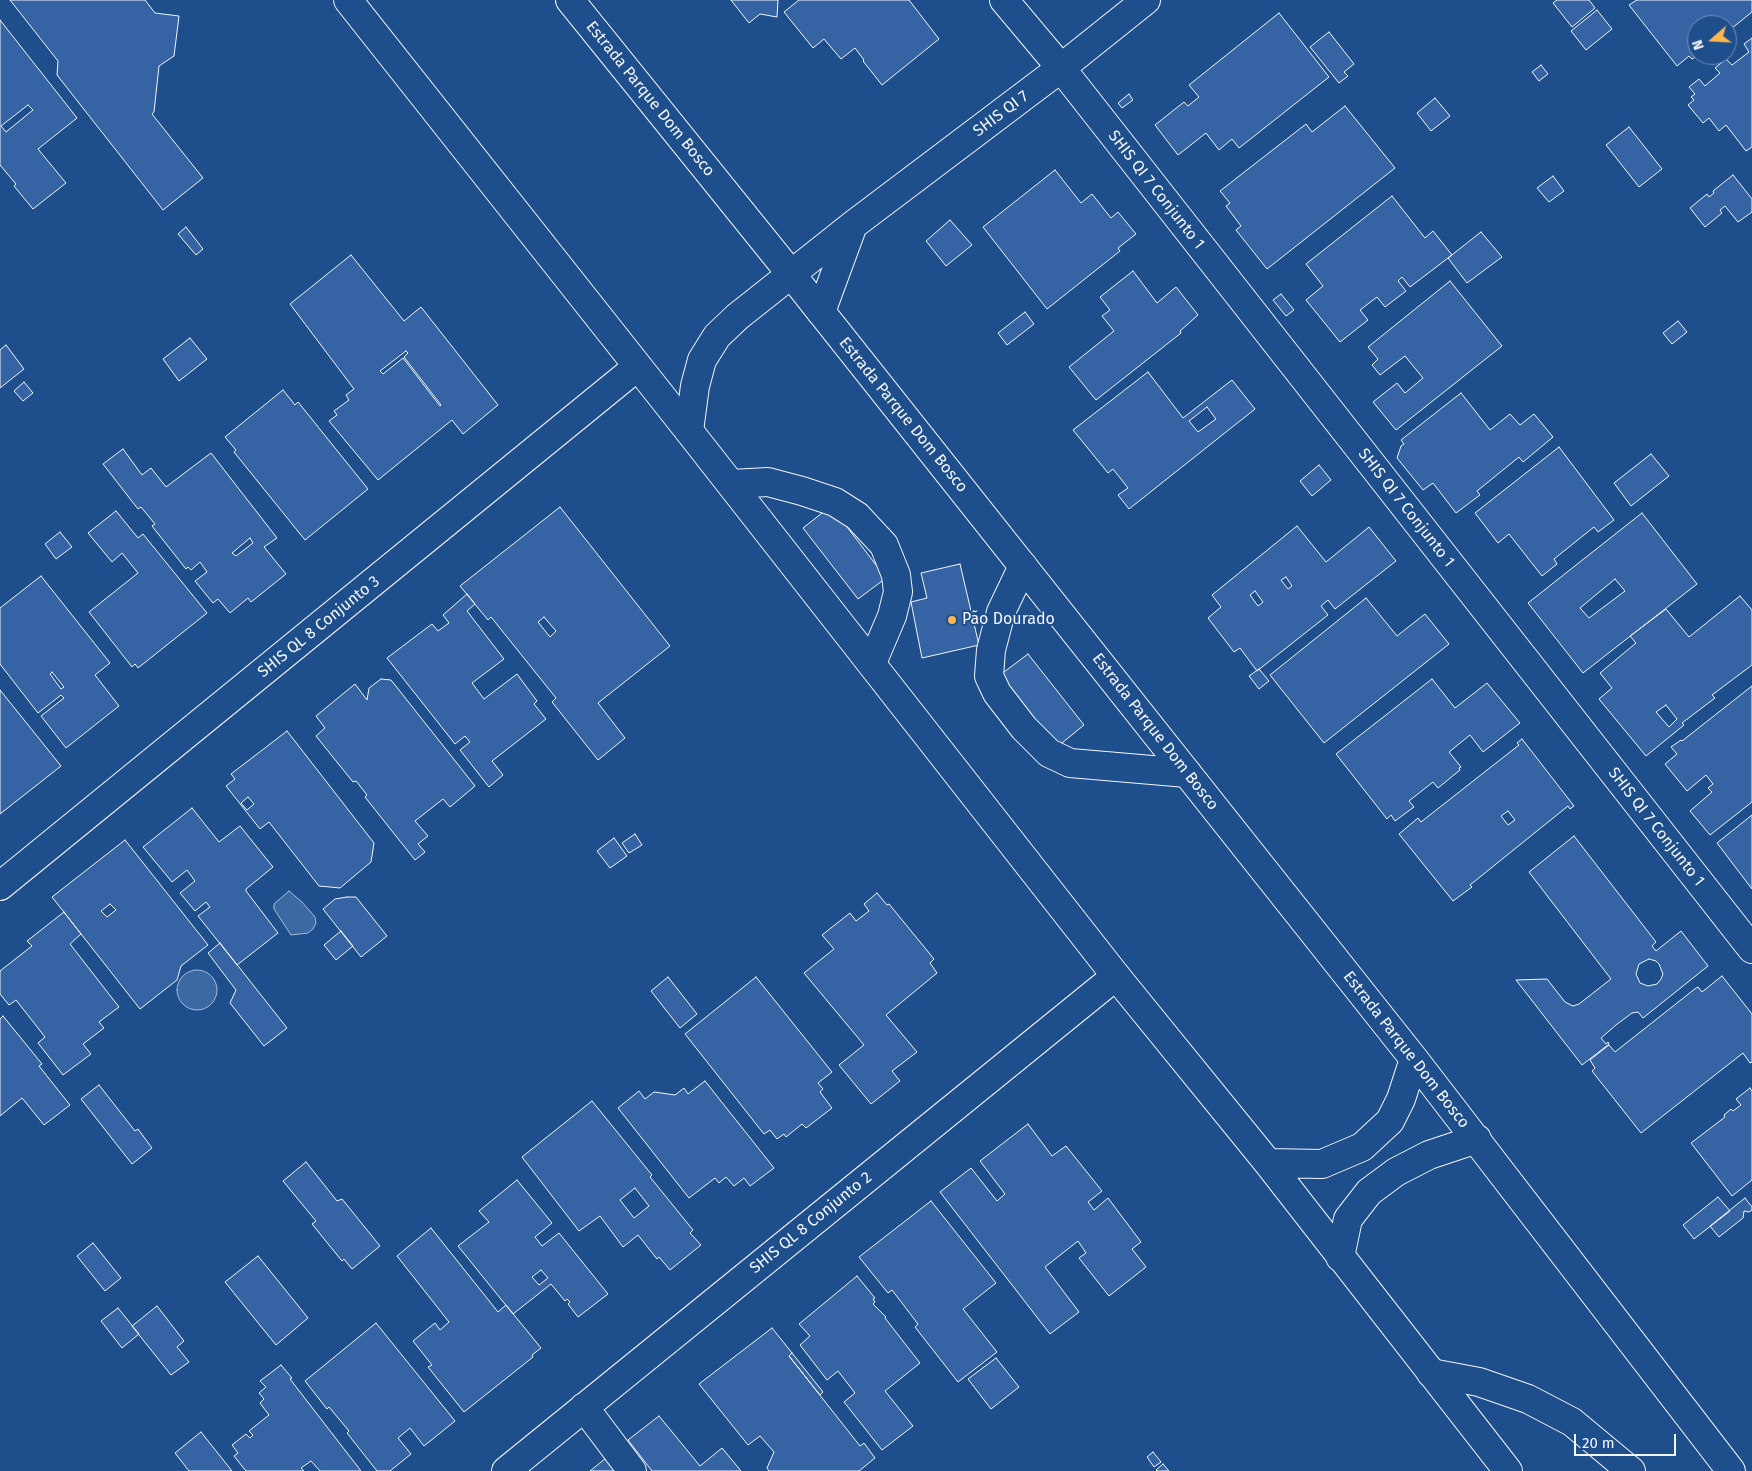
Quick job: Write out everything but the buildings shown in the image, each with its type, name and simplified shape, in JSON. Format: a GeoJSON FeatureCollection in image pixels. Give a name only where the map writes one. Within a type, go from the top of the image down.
{"type":"FeatureCollection","features":[{"type":"Feature","properties":{"kind":"main road"},"geometry":{"type":"LineString","coordinates":[[348,0],[872,663],[1116,976],[1268,1163],[1508,1471]]}},
{"type":"Feature","properties":{"kind":"main road"},"geometry":{"type":"LineString","coordinates":[[374,0],[376,35]]}},
{"type":"Feature","properties":{"kind":"main road","name":"Estrada Parque Dom Bosco"},"geometry":{"type":"LineString","coordinates":[[570,0],[791,274],[1414,1059],[1731,1471]]}},
{"type":"Feature","properties":{"kind":"main road","name":"SHIS QI 7 Conjunto 1"},"geometry":{"type":"LineString","coordinates":[[1004,0],[1060,68],[1752,949]]}},
{"type":"Feature","properties":{"kind":"main road","name":"SHIS QI 7"},"geometry":{"type":"LineString","coordinates":[[689,431],[695,386],[702,360],[718,336],[737,317],[853,225],[1060,68],[1146,0]]}},
{"type":"Feature","properties":{"kind":"main road"},"geometry":{"type":"LineString","coordinates":[[821,312],[853,225]]}},
{"type":"Feature","properties":{"kind":"main road","name":"SHIS QL 8 Conjunto 3"},"geometry":{"type":"LineString","coordinates":[[0,886],[637,367]]}},
{"type":"Feature","properties":{"kind":"main road"},"geometry":{"type":"LineString","coordinates":[[731,484],[768,482],[835,502],[857,516],[884,545],[896,575],[898,592],[892,616],[872,663]]}},
{"type":"Feature","properties":{"kind":"main road"},"geometry":{"type":"LineString","coordinates":[[1023,566],[1001,612],[991,650],[989,676],[997,693],[1019,721],[1049,753],[1070,763],[1187,773]]}},
{"type":"Feature","properties":{"kind":"main road","name":"SHIS QL 8 Conjunto 2"},"geometry":{"type":"LineString","coordinates":[[506,1471],[1116,976]]}},
{"type":"Feature","properties":{"kind":"main road"},"geometry":{"type":"LineString","coordinates":[[1268,1163],[1322,1164],[1362,1147],[1390,1121],[1401,1099],[1414,1059]]}},
{"type":"Feature","properties":{"kind":"main road"},"geometry":{"type":"LineString","coordinates":[[1340,1257],[1348,1219],[1369,1192],[1396,1172],[1429,1155],[1476,1139]]}},
{"type":"Feature","properties":{"kind":"main road"},"geometry":{"type":"LineString","coordinates":[[1431,1373],[1479,1382],[1528,1398],[1572,1422],[1611,1461],[1631,1471]]}},
{"type":"Feature","properties":{"kind":"main road"},"geometry":{"type":"LineString","coordinates":[[584,1407],[632,1471]]}},
{"type":"Feature","properties":{"kind":"water"},"geometry":{"type":"Polygon","coordinates":[[[289,891],[315,917],[316,923],[308,933],[291,935],[274,909],[274,904],[289,891]]]}},
{"type":"Feature","properties":{"kind":"water"},"geometry":{"type":"Polygon","coordinates":[[[201,970],[208,973],[214,979],[217,990],[216,998],[208,1007],[201,1010],[193,1010],[186,1007],[178,998],[177,986],[180,979],[189,971],[201,970]]]}},
{"type":"Feature","properties":{"kind":"place","name":"Pão Dourado"},"geometry":{"type":"Point","coordinates":[952,620]}}]}
